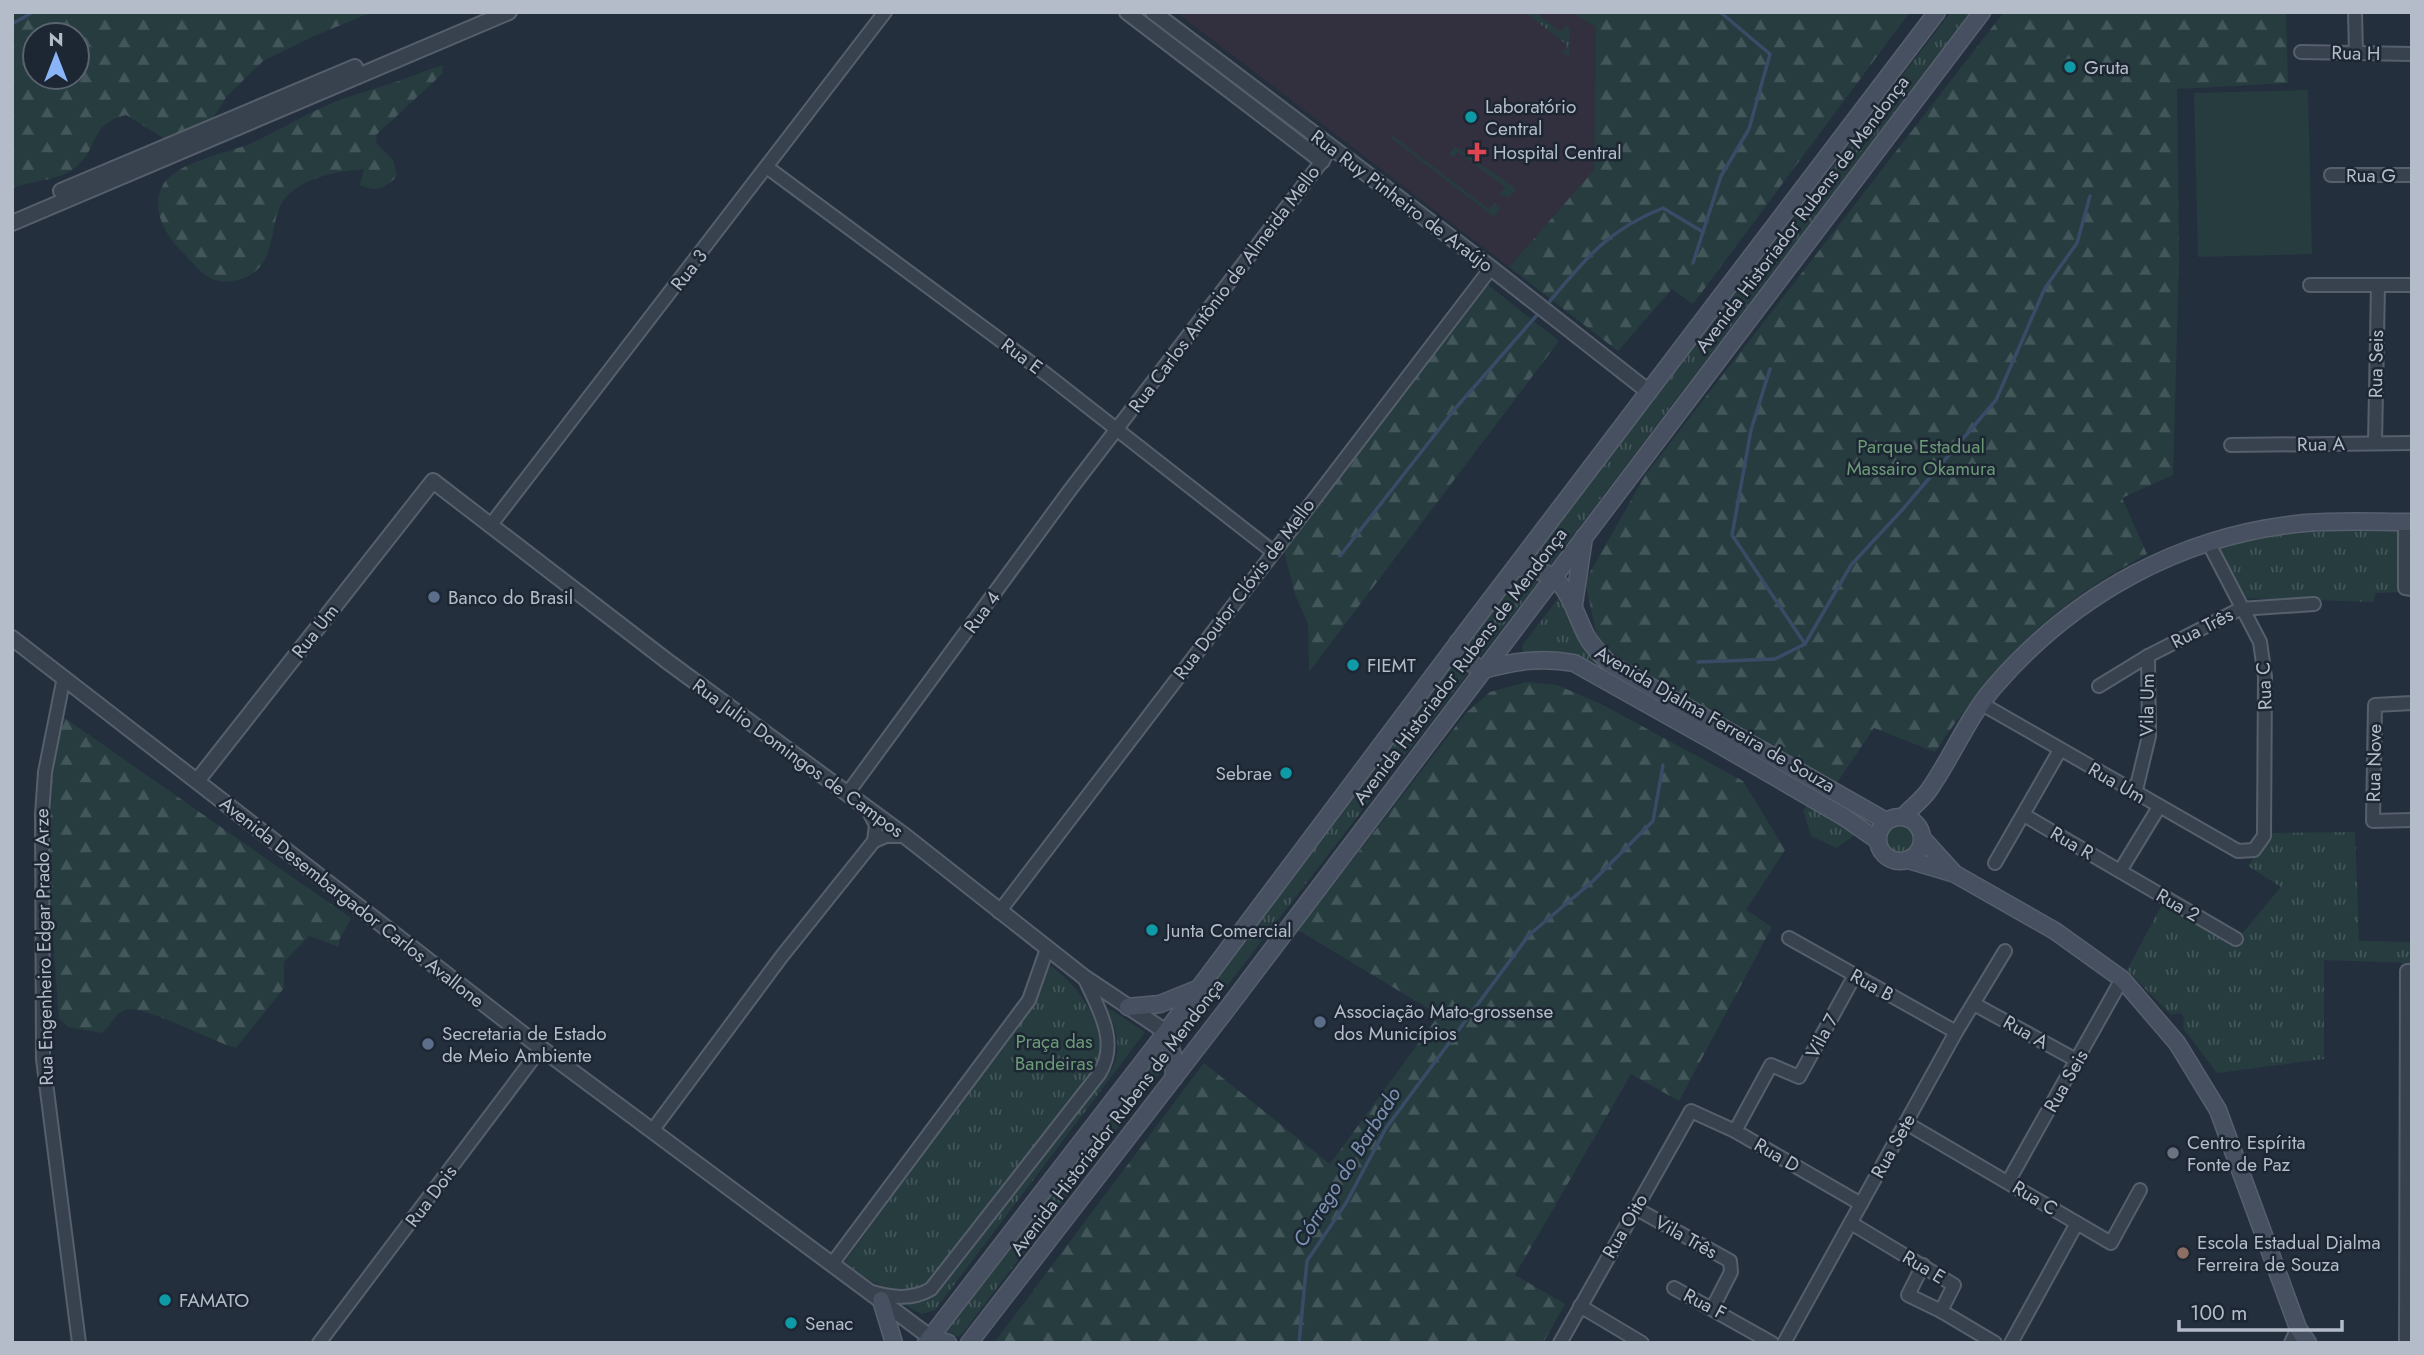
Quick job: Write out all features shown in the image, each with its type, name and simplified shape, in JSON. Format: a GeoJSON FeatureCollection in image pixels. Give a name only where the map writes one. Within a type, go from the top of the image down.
{"type":"FeatureCollection","features":[{"type":"Feature","properties":{"kind":"main road","name":"Avenida Historiador Rubens de Mendonça"},"geometry":{"type":"LineString","coordinates":[[928,1340],[1166,1032],[1458,642],[1937,12]]}},
{"type":"Feature","properties":{"kind":"main road","name":"Avenida Historiador Rubens de Mendonça"},"geometry":{"type":"LineString","coordinates":[[967,1341],[1174,1078],[1982,12]]}},
{"type":"Feature","properties":{"kind":"main road"},"geometry":{"type":"LineString","coordinates":[[1877,840],[1886,821],[1903,817],[1927,793],[1992,689],[2036,644],[2072,613],[2115,584],[2157,562],[2208,542],[2307,523],[2408,522]]}},
{"type":"Feature","properties":{"kind":"main road"},"geometry":{"type":"LineString","coordinates":[[1574,604],[1585,536]]}},
{"type":"Feature","properties":{"kind":"main road"},"geometry":{"type":"LineString","coordinates":[[1515,568],[1532,569],[1553,576]]}},
{"type":"Feature","properties":{"kind":"main road","name":"Avenida Djalma Ferreira de Souza"},"geometry":{"type":"LineString","coordinates":[[1553,576],[1565,587],[1586,635],[1609,663],[1877,840],[1881,851],[1890,859],[1908,860],[1955,874],[2055,931],[2122,979],[2177,1043],[2218,1110],[2294,1336],[2308,1343]]}},
{"type":"Feature","properties":{"kind":"main road"},"geometry":{"type":"LineString","coordinates":[[1458,642],[1467,661],[1483,670]]}},
{"type":"Feature","properties":{"kind":"main road","name":"Avenida Djalma Ferreira de Souza"},"geometry":{"type":"LineString","coordinates":[[1483,670],[1528,660],[1554,659],[1574,663],[1886,821]]}},
{"type":"Feature","properties":{"kind":"main road"},"geometry":{"type":"LineString","coordinates":[[1908,860],[1918,853],[1927,793]]}},
{"type":"Feature","properties":{"kind":"main road","name":"Avenida Djalma Ferreira de Souza"},"geometry":{"type":"LineString","coordinates":[[1903,817],[1915,823],[1922,836],[1955,874]]}},
{"type":"Feature","properties":{"kind":"main road"},"geometry":{"type":"LineString","coordinates":[[1128,1006],[1160,1004],[1199,988]]}},
{"type":"Feature","properties":{"kind":"main road"},"geometry":{"type":"LineString","coordinates":[[1166,1032],[1173,1055],[1174,1078]]}},
{"type":"Feature","properties":{"kind":"main road"},"geometry":{"type":"LineString","coordinates":[[875,1296],[894,1343]]}},
{"type":"Feature","properties":{"kind":"main road"},"geometry":{"type":"LineString","coordinates":[[928,1340],[948,1343]]}},
{"type":"Feature","properties":{"kind":"street"},"geometry":{"type":"LineString","coordinates":[[12,214],[486,12]]}},
{"type":"Feature","properties":{"kind":"street"},"geometry":{"type":"LineString","coordinates":[[12,223],[509,12]]}},
{"type":"Feature","properties":{"kind":"street","name":"Rua 3"},"geometry":{"type":"LineString","coordinates":[[490,526],[886,12]]}},
{"type":"Feature","properties":{"kind":"street","name":"Rua Ruy Pinheiro de Araújo"},"geometry":{"type":"LineString","coordinates":[[1128,12],[1322,161]]}},
{"type":"Feature","properties":{"kind":"street","name":"Rua Ruy Pinheiro de Araújo"},"geometry":{"type":"LineString","coordinates":[[1153,12],[1491,268],[1649,393]]}},
{"type":"Feature","properties":{"kind":"street"},"geometry":{"type":"LineString","coordinates":[[2355,12],[2356,53]]}},
{"type":"Feature","properties":{"kind":"street","name":"Rua H"},"geometry":{"type":"LineString","coordinates":[[2301,52],[2412,54]]}},
{"type":"Feature","properties":{"kind":"street","name":"Rua Carlos Antônio de Almeida Mello"},"geometry":{"type":"LineString","coordinates":[[1117,429],[1332,148]]}},
{"type":"Feature","properties":{"kind":"street","name":"Rua E"},"geometry":{"type":"LineString","coordinates":[[768,168],[898,261],[1272,551]]}},
{"type":"Feature","properties":{"kind":"street","name":"Rua G"},"geometry":{"type":"LineString","coordinates":[[2331,175],[2412,175]]}},
{"type":"Feature","properties":{"kind":"street","name":"Rua Doutor Clóvis de Mello"},"geometry":{"type":"LineString","coordinates":[[999,912],[1272,551],[1491,268]]}},
{"type":"Feature","properties":{"kind":"street"},"geometry":{"type":"LineString","coordinates":[[2310,285],[2412,285]]}},
{"type":"Feature","properties":{"kind":"street","name":"Rua Seis"},"geometry":{"type":"LineString","coordinates":[[2375,443],[2378,285]]}},
{"type":"Feature","properties":{"kind":"street","name":"Rua 4"},"geometry":{"type":"LineString","coordinates":[[847,794],[1117,429]]}},
{"type":"Feature","properties":{"kind":"street","name":"Rua A"},"geometry":{"type":"LineString","coordinates":[[2231,445],[2412,443]]}},
{"type":"Feature","properties":{"kind":"street","name":"Rua Julio Domingos de Campos"},"geometry":{"type":"LineString","coordinates":[[433,481],[905,836],[1084,977],[1166,1032]]}},
{"type":"Feature","properties":{"kind":"street","name":"Rua Um"},"geometry":{"type":"LineString","coordinates":[[197,781],[433,481]]}},
{"type":"Feature","properties":{"kind":"street"},"geometry":{"type":"LineString","coordinates":[[2408,522],[2405,588],[2412,589]]}},
{"type":"Feature","properties":{"kind":"street","name":"Rua C"},"geometry":{"type":"LineString","coordinates":[[2208,542],[2240,609],[2260,642],[2266,677],[2264,836],[2255,850]]}},
{"type":"Feature","properties":{"kind":"street","name":"Rua Três"},"geometry":{"type":"LineString","coordinates":[[2099,687],[2148,656],[2240,609],[2314,604]]}},
{"type":"Feature","properties":{"kind":"street","name":"Avenida Desembargador Carlos Avallone"},"geometry":{"type":"LineString","coordinates":[[12,638],[197,781],[285,853],[541,1048],[875,1296],[928,1340]]}},
{"type":"Feature","properties":{"kind":"street","name":"Vila Um"},"geometry":{"type":"LineString","coordinates":[[2135,794],[2149,736],[2148,656]]}},
{"type":"Feature","properties":{"kind":"street","name":"Rua Engenheiro Edgar Prado Arze"},"geometry":{"type":"LineString","coordinates":[[64,677],[45,772],[42,814],[43,1059],[79,1343]]}},
{"type":"Feature","properties":{"kind":"street","name":"Rua Um"},"geometry":{"type":"LineString","coordinates":[[1982,704],[2238,851],[2255,850]]}},
{"type":"Feature","properties":{"kind":"street","name":"Rua Nove"},"geometry":{"type":"LineString","coordinates":[[2412,704],[2375,705],[2373,821],[2412,820]]}},
{"type":"Feature","properties":{"kind":"street"},"geometry":{"type":"LineString","coordinates":[[1995,863],[2060,750]]}},
{"type":"Feature","properties":{"kind":"street"},"geometry":{"type":"LineString","coordinates":[[2119,871],[2159,807]]}},
{"type":"Feature","properties":{"kind":"street"},"geometry":{"type":"LineString","coordinates":[[652,1130],[782,956],[874,841],[877,825],[868,810]]}},
{"type":"Feature","properties":{"kind":"street","name":"Rua R"},"geometry":{"type":"LineString","coordinates":[[2024,815],[2119,871]]}},
{"type":"Feature","properties":{"kind":"street"},"geometry":{"type":"LineString","coordinates":[[874,841],[886,836],[905,836]]}},
{"type":"Feature","properties":{"kind":"street","name":"Rua 2"},"geometry":{"type":"LineString","coordinates":[[2119,871],[2236,939]]}},
{"type":"Feature","properties":{"kind":"street","name":"Rua B"},"geometry":{"type":"LineString","coordinates":[[1788,938],[1956,1032]]}},
{"type":"Feature","properties":{"kind":"street"},"geometry":{"type":"LineString","coordinates":[[832,1264],[1029,1000],[1047,948]]}},
{"type":"Feature","properties":{"kind":"street","name":"Rua Sete"},"geometry":{"type":"LineString","coordinates":[[1784,1343],[1956,1032],[2005,951]]}},
{"type":"Feature","properties":{"kind":"street"},"geometry":{"type":"LineString","coordinates":[[2406,1343],[2409,971]]}},
{"type":"Feature","properties":{"kind":"street","name":"Vila 7"},"geometry":{"type":"LineString","coordinates":[[1735,1130],[1771,1065],[1800,1077],[1855,975]]}},
{"type":"Feature","properties":{"kind":"street"},"geometry":{"type":"LineString","coordinates":[[875,1296],[901,1297],[922,1294],[931,1289],[1099,1074],[1106,1063],[1108,1040],[1084,977]]}},
{"type":"Feature","properties":{"kind":"street","name":"Rua Seis"},"geometry":{"type":"LineString","coordinates":[[2008,1182],[2122,979]]}},
{"type":"Feature","properties":{"kind":"street","name":"Rua A"},"geometry":{"type":"LineString","coordinates":[[1974,1004],[2078,1061]]}},
{"type":"Feature","properties":{"kind":"street","name":"Rua Dois"},"geometry":{"type":"LineString","coordinates":[[319,1343],[541,1048]]}},
{"type":"Feature","properties":{"kind":"street","name":"Rua D"},"geometry":{"type":"LineString","coordinates":[[1691,1111],[1735,1130],[1861,1204]]}},
{"type":"Feature","properties":{"kind":"street","name":"Rua Oito"},"geometry":{"type":"LineString","coordinates":[[1560,1343],[1691,1111]]}},
{"type":"Feature","properties":{"kind":"street","name":"Rua C"},"geometry":{"type":"LineString","coordinates":[[1906,1123],[2111,1243],[2140,1190]]}},
{"type":"Feature","properties":{"kind":"street","name":"Vila Três"},"geometry":{"type":"LineString","coordinates":[[1635,1208],[1730,1261],[1731,1272],[1713,1307]]}},
{"type":"Feature","properties":{"kind":"street","name":"Rua E"},"geometry":{"type":"LineString","coordinates":[[1851,1223],[1954,1285],[1941,1311],[1995,1343]]}},
{"type":"Feature","properties":{"kind":"street"},"geometry":{"type":"LineString","coordinates":[[2011,1343],[2077,1223]]}},
{"type":"Feature","properties":{"kind":"street"},"geometry":{"type":"LineString","coordinates":[[1923,1265],[1908,1295],[1941,1311]]}},
{"type":"Feature","properties":{"kind":"street","name":"Rua F"},"geometry":{"type":"LineString","coordinates":[[1674,1288],[1713,1307],[1772,1343]]}},
{"type":"Feature","properties":{"kind":"street"},"geometry":{"type":"LineString","coordinates":[[1580,1306],[1642,1343]]}},
{"type":"Feature","properties":{"kind":"shaded area","name":"Hospital Central"},"geometry":{"type":"Polygon","coordinates":[[[1176,12],[1571,12],[1596,27],[1594,171],[1509,267],[1176,12]]]}},
{"type":"Feature","properties":{"kind":"green space"},"geometry":{"type":"Polygon","coordinates":[[[12,12],[381,12],[365,15],[312,37],[263,61],[227,96],[213,118],[165,139],[126,115],[114,119],[100,130],[88,153],[75,168],[60,176],[12,189],[12,12]]]}},
{"type":"Feature","properties":{"kind":"green space"},"geometry":{"type":"Polygon","coordinates":[[[1525,12],[1535,12],[1561,32],[1566,25],[1570,28],[1569,56],[1563,53],[1567,45],[1525,12]]]}},
{"type":"Feature","properties":{"kind":"green space"},"geometry":{"type":"Polygon","coordinates":[[[1571,12],[1910,12],[1693,304],[1672,289],[1618,351],[1509,267],[1594,170],[1596,27],[1571,12]]]}},
{"type":"Feature","properties":{"kind":"green space"},"geometry":{"type":"Polygon","coordinates":[[[1951,12],[1970,12],[1548,568],[1532,559],[1951,12]]]}},
{"type":"Feature","properties":{"kind":"green space","name":"Parque Estadual Massairo Okamura"},"geometry":{"type":"Polygon","coordinates":[[[2004,12],[2286,12],[2288,83],[2177,89],[2179,260],[2173,475],[2122,498],[2147,554],[2081,594],[2027,638],[1980,690],[1935,752],[1874,728],[1834,787],[1638,671],[1598,641],[1585,581],[1646,474],[2004,12]]]}},
{"type":"Feature","properties":{"kind":"green space"},"geometry":{"type":"Polygon","coordinates":[[[443,65],[442,74],[376,135],[377,144],[393,160],[397,176],[376,189],[360,185],[364,169],[354,170],[322,176],[293,190],[280,207],[266,257],[249,276],[224,282],[210,278],[181,251],[165,229],[159,212],[159,194],[169,177],[179,170],[252,143],[337,101],[443,65]]]}},
{"type":"Feature","properties":{"kind":"green space"},"geometry":{"type":"Polygon","coordinates":[[[2308,90],[2312,254],[2198,257],[2194,93],[2308,90]]]}},
{"type":"Feature","properties":{"kind":"green space"},"geometry":{"type":"Polygon","coordinates":[[[1393,136],[1489,209],[1494,203],[1500,208],[1494,217],[1391,138],[1393,136]]]}},
{"type":"Feature","properties":{"kind":"green space"},"geometry":{"type":"Polygon","coordinates":[[[1455,146],[1516,189],[1509,197],[1500,195],[1505,187],[1458,152],[1453,157],[1449,154],[1455,146]]]}},
{"type":"Feature","properties":{"kind":"green space"},"geometry":{"type":"Polygon","coordinates":[[[1487,284],[1559,341],[1309,672],[1308,624],[1295,594],[1284,551],[1487,284]]]}},
{"type":"Feature","properties":{"kind":"green space"},"geometry":{"type":"Polygon","coordinates":[[[2359,529],[2401,530],[2401,592],[2375,593],[2374,602],[2240,598],[2217,545],[2266,536],[2359,529]]]}},
{"type":"Feature","properties":{"kind":"green space"},"geometry":{"type":"Polygon","coordinates":[[[1522,573],[1543,576],[1474,664],[1464,649],[1522,573]]]}},
{"type":"Feature","properties":{"kind":"green space"},"geometry":{"type":"Polygon","coordinates":[[[1560,596],[1577,631],[1713,732],[1587,661],[1559,652],[1523,652],[1522,646],[1560,596]]]}},
{"type":"Feature","properties":{"kind":"green space"},"geometry":{"type":"Polygon","coordinates":[[[1456,658],[1471,669],[1177,1051],[1171,1033],[1456,658]]]}},
{"type":"Feature","properties":{"kind":"green space"},"geometry":{"type":"Polygon","coordinates":[[[1527,682],[1557,685],[1603,705],[1743,781],[1785,850],[1746,910],[1772,927],[1679,1101],[1631,1074],[1515,1275],[1565,1304],[1543,1343],[994,1343],[1204,1063],[1330,1164],[1439,1015],[1298,930],[1467,712],[1490,692],[1527,682]]]}},
{"type":"Feature","properties":{"kind":"green space"},"geometry":{"type":"Polygon","coordinates":[[[62,716],[351,918],[339,940],[339,947],[309,936],[284,962],[284,988],[236,1048],[162,1018],[134,1010],[121,1012],[102,1033],[68,1027],[59,1019],[45,832],[46,788],[62,716]]]}},
{"type":"Feature","properties":{"kind":"green space"},"geometry":{"type":"Polygon","coordinates":[[[1809,804],[1858,833],[1836,848],[1811,836],[1803,810],[1809,804]]]}},
{"type":"Feature","properties":{"kind":"green space"},"geometry":{"type":"Polygon","coordinates":[[[1900,822],[1911,827],[1916,838],[1911,849],[1900,854],[1889,849],[1884,838],[1889,827],[1900,822]]]}},
{"type":"Feature","properties":{"kind":"green space"},"geometry":{"type":"Polygon","coordinates":[[[2355,832],[2359,941],[2412,942],[2412,963],[2324,960],[2324,1059],[2217,1073],[2183,1028],[2184,1017],[2180,1013],[2171,1015],[2127,970],[2164,901],[2236,941],[2281,887],[2248,866],[2271,833],[2355,832]]]}},
{"type":"Feature","properties":{"kind":"green space","name":"Praça das Bandeiras"},"geometry":{"type":"Polygon","coordinates":[[[1051,966],[1073,986],[1089,1009],[1098,1034],[1102,1063],[928,1286],[894,1289],[864,1277],[845,1262],[1032,1004],[1044,970],[1051,966]]]}},
{"type":"Feature","properties":{"kind":"green space"},"geometry":{"type":"Polygon","coordinates":[[[1105,1006],[1145,1032],[935,1310],[922,1314],[903,1304],[924,1301],[942,1288],[1112,1069],[1118,1045],[1105,1006]]]}},
{"type":"Feature","properties":{"kind":"green space"},"geometry":{"type":"Polygon","coordinates":[[[1165,1043],[1168,1062],[962,1334],[958,1337],[942,1333],[1165,1043]]]}},
{"type":"Feature","properties":{"kind":"waterway"},"geometry":{"type":"LineString","coordinates":[[12,24],[33,12]]}},
{"type":"Feature","properties":{"kind":"waterway","name":"Córrego do Barbado"},"geometry":{"type":"LineString","coordinates":[[1693,263],[1721,176],[1749,129],[1770,54],[1720,12]]}},
{"type":"Feature","properties":{"kind":"waterway"},"geometry":{"type":"LineString","coordinates":[[1805,644],[1851,565],[1996,400],[2045,288],[2077,243],[2090,196]]}},
{"type":"Feature","properties":{"kind":"waterway"},"geometry":{"type":"LineString","coordinates":[[1550,301],[1613,235],[1663,208],[1703,232]]}},
{"type":"Feature","properties":{"kind":"waterway"},"geometry":{"type":"LineString","coordinates":[[1340,556],[1454,410],[1537,315]]}},
{"type":"Feature","properties":{"kind":"waterway","name":"Córrego do Barbado"},"geometry":{"type":"LineString","coordinates":[[1698,662],[1775,659],[1805,644],[1732,535],[1751,430],[1770,369]]}},
{"type":"Feature","properties":{"kind":"waterway","name":"Córrego do Barbado"},"geometry":{"type":"LineString","coordinates":[[1299,1343],[1307,1261],[1346,1203],[1386,1128],[1529,935],[1593,881],[1653,821],[1663,765]]}},
{"type":"Feature","properties":{"kind":"place","name":"Gruta"},"geometry":{"type":"Point","coordinates":[2070,67]}},
{"type":"Feature","properties":{"kind":"place","name":"Laboratório Central"},"geometry":{"type":"Point","coordinates":[1471,117]}},
{"type":"Feature","properties":{"kind":"place","name":"Hospital Central"},"geometry":{"type":"Point","coordinates":[1477,152]}},
{"type":"Feature","properties":{"kind":"place","name":"Banco do Brasil"},"geometry":{"type":"Point","coordinates":[434,597]}},
{"type":"Feature","properties":{"kind":"place","name":"FIEMT"},"geometry":{"type":"Point","coordinates":[1353,665]}},
{"type":"Feature","properties":{"kind":"place","name":"Sebrae"},"geometry":{"type":"Point","coordinates":[1286,773]}},
{"type":"Feature","properties":{"kind":"place","name":"Junta Comercial"},"geometry":{"type":"Point","coordinates":[1152,930]}},
{"type":"Feature","properties":{"kind":"place","name":"Associação Mato-grossense dos Municípios"},"geometry":{"type":"Point","coordinates":[1320,1022]}},
{"type":"Feature","properties":{"kind":"place","name":"Secretaria de Estado de Meio Ambiente"},"geometry":{"type":"Point","coordinates":[428,1044]}},
{"type":"Feature","properties":{"kind":"place","name":"Centro Espírita Fonte de Paz"},"geometry":{"type":"Point","coordinates":[2173,1153]}},
{"type":"Feature","properties":{"kind":"place","name":"Escola Estadual Djalma Ferreira de Souza"},"geometry":{"type":"Point","coordinates":[2183,1253]}},
{"type":"Feature","properties":{"kind":"place","name":"FAMATO"},"geometry":{"type":"Point","coordinates":[165,1300]}},
{"type":"Feature","properties":{"kind":"place","name":"Senac"},"geometry":{"type":"Point","coordinates":[791,1323]}}]}
